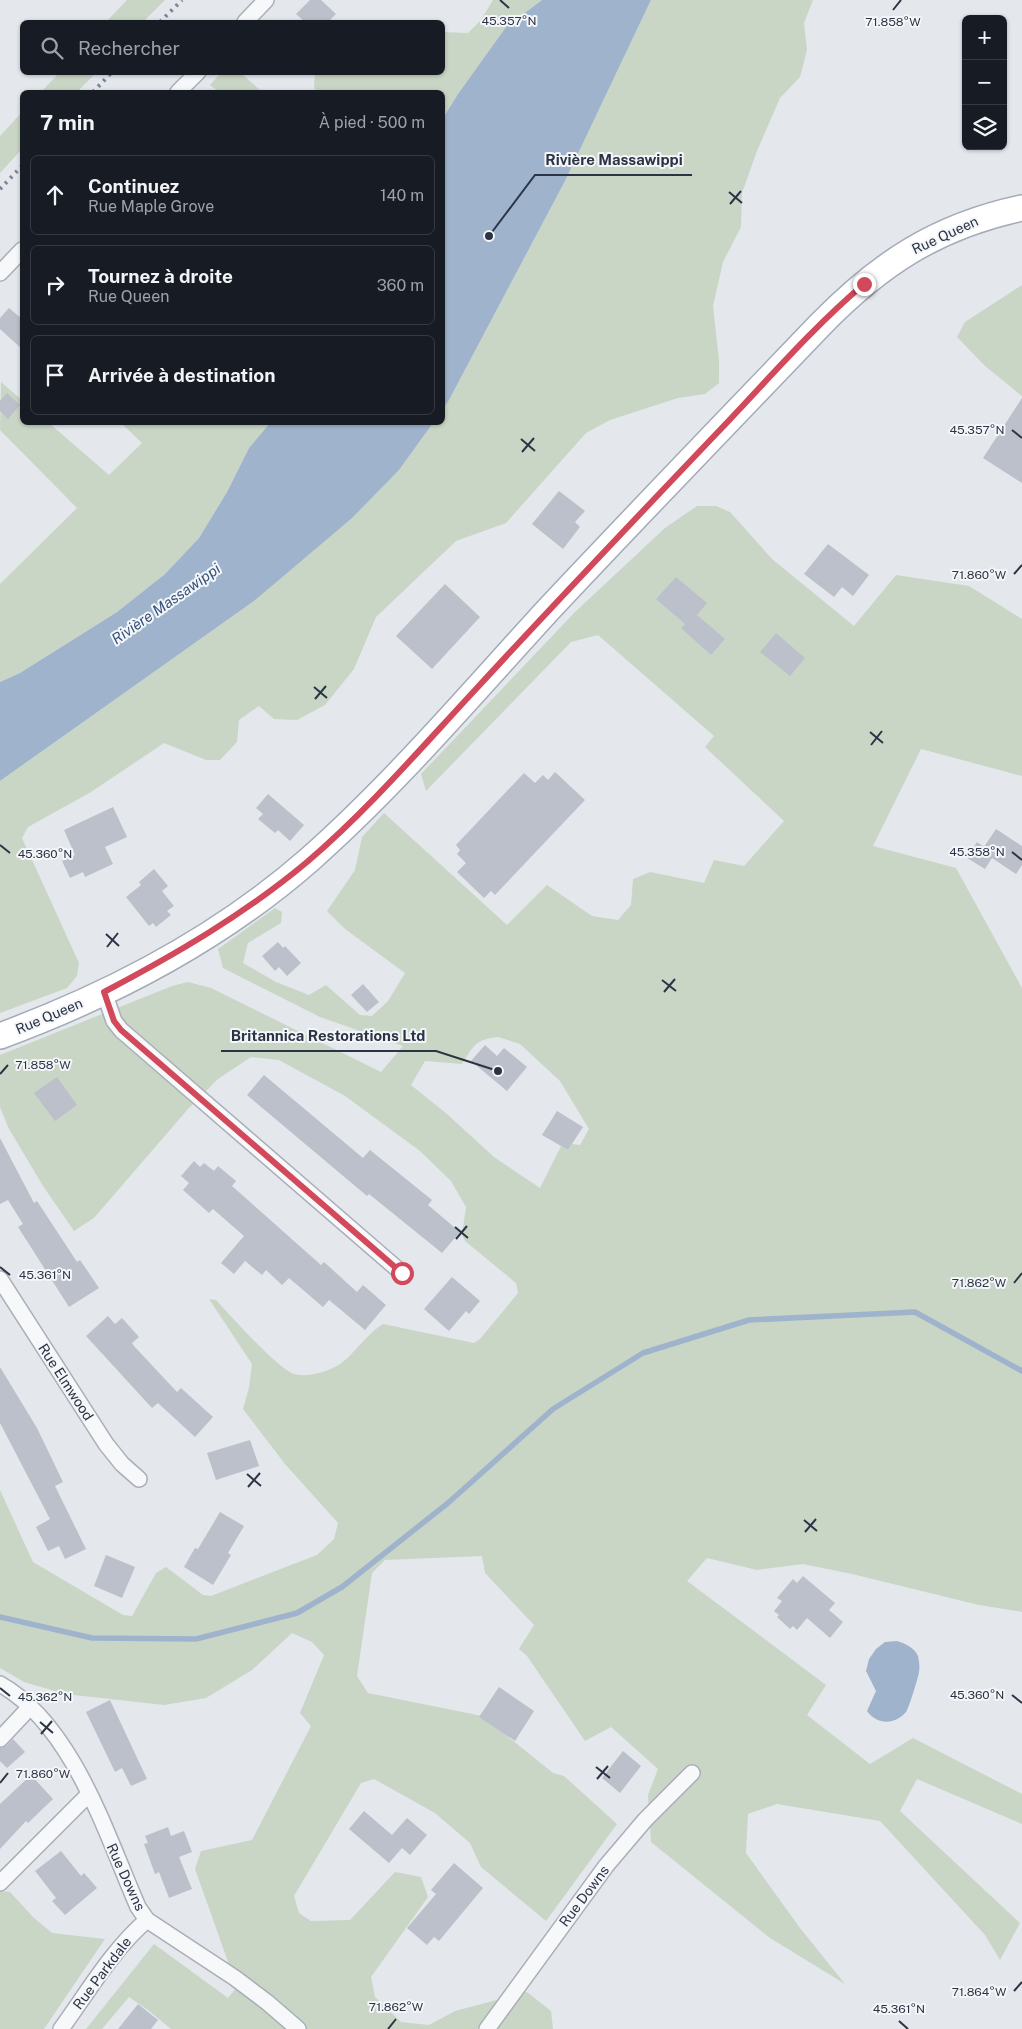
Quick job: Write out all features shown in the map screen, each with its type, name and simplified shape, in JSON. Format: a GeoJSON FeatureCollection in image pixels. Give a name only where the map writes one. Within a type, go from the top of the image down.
{"type":"FeatureCollection","features":[{"type":"Feature","properties":{"kind":"main road","name":"Rue Queen"},"geometry":{"type":"LineString","coordinates":[[0,1036],[104,992],[184,949],[232,919],[308,860],[358,815],[566,592],[810,336],[859,288],[884,268],[922,243],[973,221],[1022,208]]}},
{"type":"Feature","properties":{"kind":"street"},"geometry":{"type":"LineString","coordinates":[[247,20],[266,0]]}},
{"type":"Feature","properties":{"kind":"street"},"geometry":{"type":"LineString","coordinates":[[180,90],[195,75]]}},
{"type":"Feature","properties":{"kind":"street"},"geometry":{"type":"LineString","coordinates":[[0,273],[20,252]]}},
{"type":"Feature","properties":{"kind":"street"},"geometry":{"type":"LineString","coordinates":[[104,992],[114,1021],[121,1030],[402,1273]]}},
{"type":"Feature","properties":{"kind":"street","name":"Rue Elmwood"},"geometry":{"type":"LineString","coordinates":[[0,1279],[106,1444],[122,1464],[139,1479]]}},
{"type":"Feature","properties":{"kind":"street","name":"Rue Downs"},"geometry":{"type":"LineString","coordinates":[[0,1684],[30,1707],[54,1733],[69,1755],[89,1794],[138,1907],[147,1920],[235,1978],[298,2029]]}},
{"type":"Feature","properties":{"kind":"street"},"geometry":{"type":"LineString","coordinates":[[0,1739],[30,1707]]}},
{"type":"Feature","properties":{"kind":"street","name":"Rue Downs"},"geometry":{"type":"LineString","coordinates":[[487,2029],[606,1866],[645,1820],[692,1773]]}},
{"type":"Feature","properties":{"kind":"street"},"geometry":{"type":"LineString","coordinates":[[0,1883],[89,1794]]}},
{"type":"Feature","properties":{"kind":"street","name":"Rue Parkdale"},"geometry":{"type":"LineString","coordinates":[[61,2029],[120,1947],[147,1920]]}},
{"type":"Feature","properties":{"kind":"green space"},"geometry":{"type":"Polygon","coordinates":[[[127,0],[165,0],[145,20],[108,20],[127,0]]]}},
{"type":"Feature","properties":{"kind":"green space"},"geometry":{"type":"Polygon","coordinates":[[[493,0],[542,0],[506,27],[445,115],[445,90],[316,90],[314,88],[315,75],[445,75],[445,32],[468,33],[481,20],[493,0]]]}},
{"type":"Feature","properties":{"kind":"green space"},"geometry":{"type":"Polygon","coordinates":[[[651,0],[813,0],[804,23],[807,50],[800,77],[780,98],[757,151],[742,193],[741,227],[723,262],[713,306],[719,361],[719,383],[705,394],[678,398],[610,420],[586,433],[506,523],[456,541],[376,617],[354,669],[325,705],[297,720],[274,719],[259,706],[239,720],[237,742],[220,760],[206,760],[164,743],[91,792],[28,827],[22,838],[79,963],[77,976],[67,988],[0,1013],[0,781],[254,601],[399,470],[432,425],[445,425],[445,406],[565,181],[651,0]]]}},
{"type":"Feature","properties":{"kind":"green space"},"geometry":{"type":"Polygon","coordinates":[[[57,75],[94,75],[79,90],[43,90],[57,75]]]}},
{"type":"Feature","properties":{"kind":"green space"},"geometry":{"type":"Polygon","coordinates":[[[219,75],[243,75],[260,90],[216,90],[210,85],[219,75]]]}},
{"type":"Feature","properties":{"kind":"green space"},"geometry":{"type":"Polygon","coordinates":[[[20,114],[20,151],[0,173],[0,136],[20,114]]]}},
{"type":"Feature","properties":{"kind":"green space"},"geometry":{"type":"Polygon","coordinates":[[[1022,285],[1022,396],[985,366],[957,337],[965,322],[1022,285]]]}},
{"type":"Feature","properties":{"kind":"green space"},"geometry":{"type":"Polygon","coordinates":[[[1,382],[20,398],[20,425],[51,425],[109,475],[142,443],[123,425],[268,425],[249,448],[227,492],[199,538],[165,574],[117,612],[20,673],[0,682],[0,584],[77,508],[0,430],[1,382]]]}},
{"type":"Feature","properties":{"kind":"green space"},"geometry":{"type":"Polygon","coordinates":[[[697,506],[716,506],[730,512],[772,559],[854,626],[896,575],[969,586],[1022,619],[1022,776],[921,749],[873,846],[956,868],[1022,988],[1022,1612],[979,1605],[803,1564],[757,1570],[707,1558],[687,1581],[826,1685],[807,1715],[870,1764],[913,1738],[1022,1794],[1022,1824],[917,1779],[900,1811],[1020,1923],[1000,1960],[985,1935],[880,1821],[777,1804],[748,1814],[746,1853],[800,1928],[845,1984],[770,1938],[651,1842],[648,1795],[658,1769],[611,1727],[585,1741],[527,1656],[519,1649],[534,1625],[485,1573],[482,1556],[385,1560],[372,1573],[357,1676],[368,1693],[482,1716],[553,1773],[564,1776],[617,1824],[546,1921],[481,1867],[470,1843],[435,1813],[374,1779],[361,1783],[294,1896],[299,1913],[311,1921],[350,1920],[395,1872],[421,1877],[428,1897],[371,1977],[375,1997],[401,2022],[429,2025],[455,2011],[527,1992],[551,2011],[553,2029],[171,2029],[129,1997],[102,2029],[86,2029],[154,1944],[228,1998],[237,1987],[195,1869],[201,1851],[252,1840],[311,1726],[300,1713],[324,1655],[312,1642],[292,1633],[252,1670],[206,1698],[164,1705],[65,1694],[24,1682],[0,1668],[0,1490],[33,1562],[123,1615],[132,1616],[156,1573],[166,1567],[203,1595],[211,1596],[317,1555],[334,1539],[338,1523],[285,1464],[243,1409],[249,1388],[252,1364],[209,1299],[216,1300],[254,1341],[287,1370],[294,1374],[307,1375],[327,1371],[339,1365],[372,1332],[383,1324],[474,1343],[480,1339],[518,1293],[516,1283],[465,1241],[462,1235],[466,1207],[451,1181],[420,1151],[345,1096],[279,1060],[251,1057],[218,1079],[188,1109],[94,1218],[74,1231],[43,1186],[9,1129],[0,1107],[0,1055],[172,986],[188,982],[211,988],[381,1072],[403,1046],[320,1017],[223,968],[218,949],[275,908],[282,912],[281,923],[248,943],[243,963],[276,982],[309,995],[326,985],[360,1015],[372,1016],[388,1001],[405,973],[345,929],[327,911],[355,870],[362,837],[384,813],[507,925],[547,885],[592,916],[618,920],[631,905],[633,879],[650,872],[704,883],[714,860],[744,866],[784,821],[705,747],[714,736],[598,635],[571,642],[426,791],[421,774],[575,612],[665,528],[697,506]],[[498,1037],[490,1038],[479,1042],[462,1064],[425,1061],[411,1085],[447,1114],[494,1157],[540,1188],[561,1146],[568,1150],[572,1144],[580,1145],[589,1129],[560,1081],[520,1044],[498,1037]]]}},
{"type":"Feature","properties":{"kind":"green space"},"geometry":{"type":"Polygon","coordinates":[[[0,1891],[10,1892],[34,1918],[52,1933],[105,1939],[44,2029],[0,2029],[0,1891]]]}},
{"type":"Feature","properties":{"kind":"water"},"geometry":{"type":"Polygon","coordinates":[[[542,0],[651,0],[565,181],[445,406],[445,115],[506,27],[542,0]]]}},
{"type":"Feature","properties":{"kind":"water","name":"Rivière Massawippi"},"geometry":{"type":"Polygon","coordinates":[[[268,425],[432,425],[399,470],[352,518],[254,601],[0,781],[0,682],[20,673],[117,612],[165,574],[199,538],[227,492],[249,448],[268,425]]]}},
{"type":"Feature","properties":{"kind":"water"},"geometry":{"type":"Polygon","coordinates":[[[897,1641],[909,1646],[917,1653],[919,1672],[906,1712],[897,1719],[886,1722],[876,1719],[867,1711],[876,1691],[866,1671],[869,1659],[876,1649],[885,1642],[897,1641]]]}},
{"type":"Feature","properties":{"kind":"building"},"geometry":{"type":"Polygon","coordinates":[[[310,0],[321,0],[336,14],[330,20],[303,20],[296,14],[310,0]]]}},
{"type":"Feature","properties":{"kind":"building"},"geometry":{"type":"Polygon","coordinates":[[[9,308],[20,317],[20,347],[0,329],[0,318],[9,308]]]}},
{"type":"Feature","properties":{"kind":"building"},"geometry":{"type":"Polygon","coordinates":[[[7,393],[20,405],[8,419],[0,411],[0,401],[7,393]]]}},
{"type":"Feature","properties":{"kind":"building"},"geometry":{"type":"Polygon","coordinates":[[[1022,398],[1022,483],[983,458],[1022,398]]]}},
{"type":"Feature","properties":{"kind":"building"},"geometry":{"type":"Polygon","coordinates":[[[559,491],[585,511],[575,522],[580,527],[563,549],[532,524],[559,491]]]}},
{"type":"Feature","properties":{"kind":"building"},"geometry":{"type":"Polygon","coordinates":[[[828,544],[869,575],[853,596],[842,587],[834,597],[804,574],[828,544]]]}},
{"type":"Feature","properties":{"kind":"building"},"geometry":{"type":"Polygon","coordinates":[[[676,577],[707,603],[697,615],[725,639],[711,655],[681,628],[685,624],[656,599],[676,577]]]}},
{"type":"Feature","properties":{"kind":"building"},"geometry":{"type":"Polygon","coordinates":[[[445,584],[480,617],[432,669],[396,636],[445,584]]]}},
{"type":"Feature","properties":{"kind":"building"},"geometry":{"type":"Polygon","coordinates":[[[776,633],[805,658],[790,676],[760,652],[776,633]]]}},
{"type":"Feature","properties":{"kind":"building"},"geometry":{"type":"Polygon","coordinates":[[[555,772],[585,800],[495,895],[491,891],[484,898],[457,872],[466,863],[457,854],[460,850],[456,845],[524,773],[535,783],[543,775],[548,780],[555,772]]]}},
{"type":"Feature","properties":{"kind":"building"},"geometry":{"type":"Polygon","coordinates":[[[268,794],[304,825],[290,841],[278,830],[275,833],[258,819],[263,814],[256,808],[268,794]]]}},
{"type":"Feature","properties":{"kind":"building"},"geometry":{"type":"Polygon","coordinates":[[[113,807],[127,837],[105,847],[113,864],[85,877],[83,872],[70,878],[62,861],[75,855],[64,830],[113,807]]]}},
{"type":"Feature","properties":{"kind":"building"},"geometry":{"type":"Polygon","coordinates":[[[996,829],[1022,846],[1022,865],[1016,874],[992,858],[985,869],[967,858],[977,842],[984,847],[996,829]]]}},
{"type":"Feature","properties":{"kind":"building"},"geometry":{"type":"Polygon","coordinates":[[[154,869],[168,886],[162,891],[174,906],[167,911],[171,915],[156,927],[153,923],[149,926],[126,897],[141,885],[139,882],[154,869]]]}},
{"type":"Feature","properties":{"kind":"building"},"geometry":{"type":"Polygon","coordinates":[[[278,942],[283,948],[285,946],[301,963],[287,976],[279,967],[275,971],[262,956],[278,942]]]}},
{"type":"Feature","properties":{"kind":"building"},"geometry":{"type":"Polygon","coordinates":[[[363,984],[379,1002],[367,1012],[351,995],[363,984]]]}},
{"type":"Feature","properties":{"kind":"building"},"geometry":{"type":"Polygon","coordinates":[[[485,1045],[497,1056],[504,1048],[527,1067],[507,1091],[471,1061],[485,1045]]]}},
{"type":"Feature","properties":{"kind":"building"},"geometry":{"type":"Polygon","coordinates":[[[264,1075],[363,1158],[370,1150],[432,1200],[428,1205],[460,1232],[442,1253],[369,1194],[367,1196],[247,1095],[264,1075]]]}},
{"type":"Feature","properties":{"kind":"building"},"geometry":{"type":"Polygon","coordinates":[[[57,1077],[77,1105],[55,1121],[34,1093],[57,1077]]]}},
{"type":"Feature","properties":{"kind":"building"},"geometry":{"type":"Polygon","coordinates":[[[557,1111],[583,1127],[568,1150],[542,1135],[557,1111]]]}},
{"type":"Feature","properties":{"kind":"building"},"geometry":{"type":"Polygon","coordinates":[[[0,1138],[34,1203],[37,1201],[77,1262],[80,1260],[99,1288],[69,1307],[18,1227],[23,1224],[8,1200],[0,1204],[0,1138]]]}},
{"type":"Feature","properties":{"kind":"building"},"geometry":{"type":"Polygon","coordinates":[[[194,1161],[200,1167],[204,1163],[214,1171],[218,1166],[236,1181],[232,1186],[321,1265],[324,1262],[357,1292],[363,1285],[386,1305],[365,1330],[329,1300],[323,1307],[289,1278],[282,1285],[266,1270],[262,1275],[245,1261],[234,1274],[221,1263],[244,1236],[213,1209],[209,1213],[183,1190],[189,1183],[181,1176],[194,1161]]]}},
{"type":"Feature","properties":{"kind":"building"},"geometry":{"type":"Polygon","coordinates":[[[452,1277],[480,1301],[469,1314],[466,1311],[449,1331],[424,1309],[452,1277]]]}},
{"type":"Feature","properties":{"kind":"building"},"geometry":{"type":"Polygon","coordinates":[[[108,1316],[115,1324],[122,1318],[139,1337],[132,1343],[134,1346],[177,1392],[181,1388],[213,1417],[195,1437],[158,1403],[152,1408],[86,1336],[108,1316]]]}},
{"type":"Feature","properties":{"kind":"building"},"geometry":{"type":"Polygon","coordinates":[[[0,1367],[37,1428],[63,1482],[55,1486],[86,1549],[65,1559],[59,1546],[48,1551],[36,1527],[50,1519],[0,1423],[0,1367]]]}},
{"type":"Feature","properties":{"kind":"building"},"geometry":{"type":"Polygon","coordinates":[[[250,1440],[259,1466],[216,1480],[207,1453],[250,1440]]]}},
{"type":"Feature","properties":{"kind":"building"},"geometry":{"type":"Polygon","coordinates":[[[220,1512],[244,1526],[228,1553],[231,1555],[213,1585],[184,1567],[195,1548],[198,1549],[220,1512]]]}},
{"type":"Feature","properties":{"kind":"building"},"geometry":{"type":"Polygon","coordinates":[[[106,1555],[135,1567],[122,1598],[94,1586],[106,1555]]]}},
{"type":"Feature","properties":{"kind":"building"},"geometry":{"type":"Polygon","coordinates":[[[803,1576],[835,1603],[829,1610],[843,1622],[830,1638],[807,1618],[797,1630],[793,1626],[790,1629],[777,1617],[779,1615],[774,1611],[782,1601],[777,1598],[793,1579],[797,1583],[803,1576]]]}},
{"type":"Feature","properties":{"kind":"building"},"geometry":{"type":"Polygon","coordinates":[[[499,1687],[534,1711],[515,1741],[479,1717],[499,1687]]]}},
{"type":"Feature","properties":{"kind":"building"},"geometry":{"type":"Polygon","coordinates":[[[110,1700],[147,1779],[131,1786],[122,1768],[115,1772],[86,1712],[110,1700]]]}},
{"type":"Feature","properties":{"kind":"building"},"geometry":{"type":"Polygon","coordinates":[[[13,1739],[25,1752],[7,1768],[0,1761],[0,1748],[6,1746],[13,1739]]]}},
{"type":"Feature","properties":{"kind":"building"},"geometry":{"type":"Polygon","coordinates":[[[623,1751],[641,1766],[620,1793],[602,1778],[623,1751]]]}},
{"type":"Feature","properties":{"kind":"building"},"geometry":{"type":"Polygon","coordinates":[[[31,1775],[53,1799],[28,1823],[26,1821],[0,1849],[0,1804],[31,1775]]]}},
{"type":"Feature","properties":{"kind":"building"},"geometry":{"type":"Polygon","coordinates":[[[364,1811],[392,1835],[407,1818],[427,1835],[410,1855],[402,1848],[389,1863],[349,1829],[364,1811]]]}},
{"type":"Feature","properties":{"kind":"building"},"geometry":{"type":"Polygon","coordinates":[[[168,1827],[171,1836],[184,1831],[192,1852],[179,1857],[192,1889],[169,1898],[159,1872],[155,1874],[144,1844],[148,1843],[145,1836],[168,1827]]]}},
{"type":"Feature","properties":{"kind":"building"},"geometry":{"type":"Polygon","coordinates":[[[61,1851],[81,1876],[84,1873],[97,1888],[65,1915],[52,1901],[56,1898],[35,1871],[61,1851]]]}},
{"type":"Feature","properties":{"kind":"building"},"geometry":{"type":"Polygon","coordinates":[[[454,1863],[483,1888],[439,1941],[434,1937],[427,1945],[407,1928],[436,1894],[431,1890],[454,1863]]]}},
{"type":"Feature","properties":{"kind":"building"},"geometry":{"type":"Polygon","coordinates":[[[138,2004],[158,2020],[151,2029],[118,2029],[138,2004]]]}},
{"type":"Feature","properties":{"kind":"waterway"},"geometry":{"type":"LineString","coordinates":[[0,1617],[92,1638],[196,1639],[297,1613],[342,1587],[448,1503],[553,1409],[643,1353],[749,1320],[915,1312],[1022,1371]]}},
{"type":"Feature","properties":{"kind":"railway"},"geometry":{"type":"LineString","coordinates":[[162,20],[182,0]]}},
{"type":"Feature","properties":{"kind":"railway"},"geometry":{"type":"LineString","coordinates":[[95,90],[109,75]]}},
{"type":"Feature","properties":{"kind":"railway"},"geometry":{"type":"LineString","coordinates":[[0,189],[20,168]]}},
{"type":"Feature","properties":{"kind":"place","name":"Rivière Massawippi"},"geometry":{"type":"Point","coordinates":[489,236]}},
{"type":"Feature","properties":{"kind":"place","name":"Britannica Restorations Ltd"},"geometry":{"type":"Point","coordinates":[498,1071]}},
{"type":"Feature","properties":{"kind":"route"},"geometry":{"type":"LineString","coordinates":[[402,1273],[121,1030],[114,1021],[104,992],[184,949],[232,919],[272,890],[358,815],[552,606],[769,378],[836,308],[864,284]]}}]}
